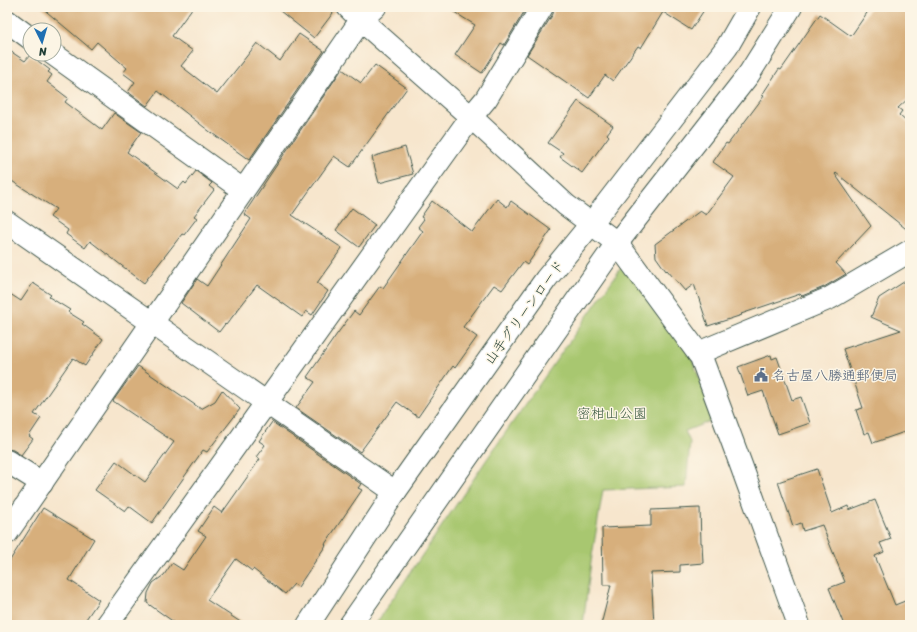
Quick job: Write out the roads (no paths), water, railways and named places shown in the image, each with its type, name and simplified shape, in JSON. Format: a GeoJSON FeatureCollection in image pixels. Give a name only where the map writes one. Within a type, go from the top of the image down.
{"type":"FeatureCollection","features":[{"type":"Feature","properties":{"kind":"street"},"geometry":{"type":"LineString","coordinates":[[107,625],[471,117],[486,99],[542,7]]}},
{"type":"Feature","properties":{"kind":"street","name":"山手グリーンロード"},"geometry":{"type":"LineString","coordinates":[[308,625],[395,492],[546,280],[727,47],[750,7]]}},
{"type":"Feature","properties":{"kind":"street"},"geometry":{"type":"LineString","coordinates":[[350,625],[617,243],[749,74],[792,7]]}},
{"type":"Feature","properties":{"kind":"street"},"geometry":{"type":"LineString","coordinates":[[7,533],[243,190],[361,11],[471,117],[566,205],[617,243],[701,357],[799,625]]}},
{"type":"Feature","properties":{"kind":"street"},"geometry":{"type":"LineString","coordinates":[[7,21],[22,32]]}},
{"type":"Feature","properties":{"kind":"street"},"geometry":{"type":"LineString","coordinates":[[62,60],[243,190]]}},
{"type":"Feature","properties":{"kind":"street"},"geometry":{"type":"LineString","coordinates":[[7,222],[395,492]]}},
{"type":"Feature","properties":{"kind":"street"},"geometry":{"type":"LineString","coordinates":[[698,353],[830,298],[910,252]]}},
{"type":"Feature","properties":{"kind":"street"},"geometry":{"type":"LineString","coordinates":[[7,461],[42,482]]}},
{"type":"Feature","properties":{"kind":"place","name":"名古屋八勝通郵便局"},"geometry":{"type":"Point","coordinates":[761,375]}},
{"type":"Feature","properties":{"kind":"park label","name":"密柑山公園"},"geometry":{"type":"Point","coordinates":[612,413]}}]}
